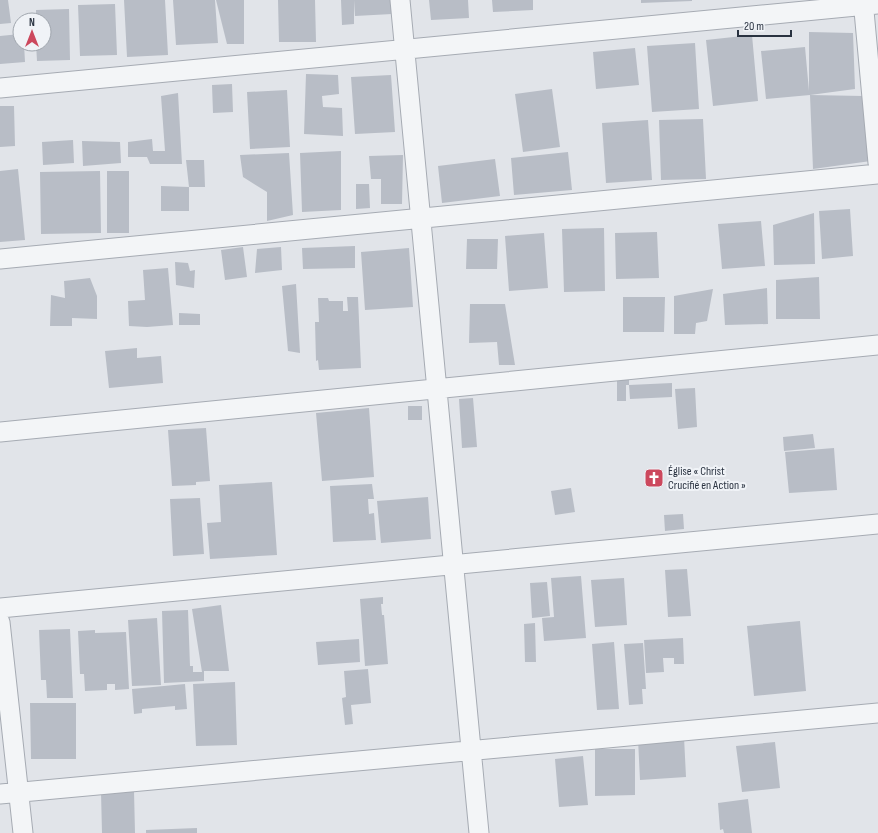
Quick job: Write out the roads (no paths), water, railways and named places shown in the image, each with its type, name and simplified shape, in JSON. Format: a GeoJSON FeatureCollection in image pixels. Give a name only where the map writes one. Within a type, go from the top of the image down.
{"type":"FeatureCollection","features":[{"type":"Feature","properties":{"kind":"street"},"geometry":{"type":"LineString","coordinates":[[400,0],[479,833]]}},
{"type":"Feature","properties":{"kind":"street"},"geometry":{"type":"LineString","coordinates":[[0,88],[405,50],[868,3],[878,163]]}},
{"type":"Feature","properties":{"kind":"street"},"geometry":{"type":"LineString","coordinates":[[0,259],[878,174]]}},
{"type":"Feature","properties":{"kind":"street"},"geometry":{"type":"LineString","coordinates":[[0,432],[878,345]]}},
{"type":"Feature","properties":{"kind":"street"},"geometry":{"type":"LineString","coordinates":[[0,608],[878,524]]}},
{"type":"Feature","properties":{"kind":"street"},"geometry":{"type":"LineString","coordinates":[[0,622],[9,793],[22,833]]}},
{"type":"Feature","properties":{"kind":"street"},"geometry":{"type":"LineString","coordinates":[[9,793],[878,713]]}},
{"type":"Feature","properties":{"kind":"place","name":"Église « Christ Crucifié en Action »"},"geometry":{"type":"Point","coordinates":[654,478]}}]}
